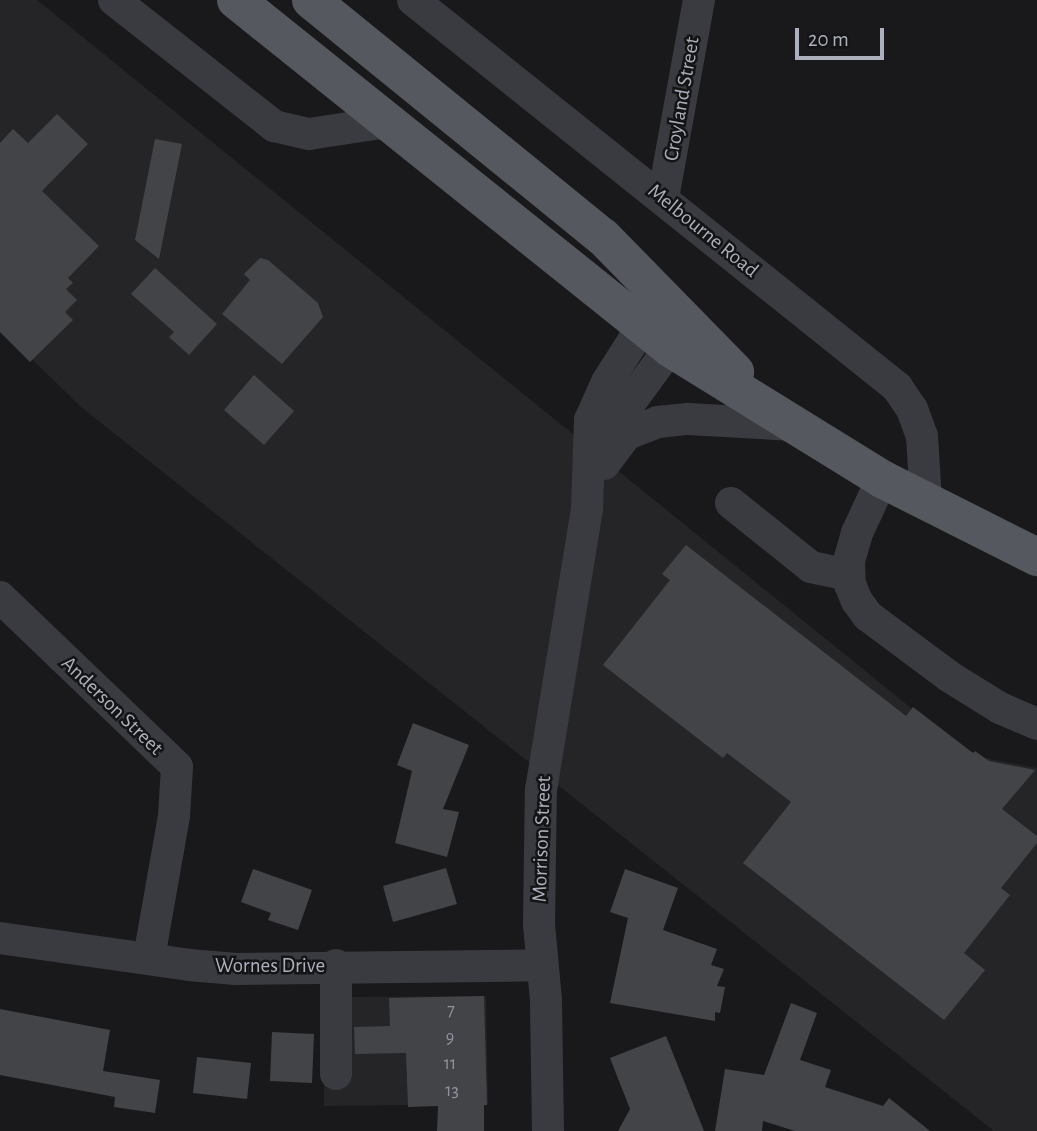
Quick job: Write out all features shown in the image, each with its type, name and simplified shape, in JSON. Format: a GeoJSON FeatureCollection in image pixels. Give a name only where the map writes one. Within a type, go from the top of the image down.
{"type":"FeatureCollection","features":[{"type":"Feature","properties":{"kind":"main road"},"geometry":{"type":"LineString","coordinates":[[236,0],[375,112],[780,415],[882,479],[1037,557]]}},
{"type":"Feature","properties":{"kind":"main road"},"geometry":{"type":"LineString","coordinates":[[312,0],[389,65],[580,216],[626,257],[664,330]]}},
{"type":"Feature","properties":{"kind":"main road"},"geometry":{"type":"LineString","coordinates":[[375,112],[389,65]]}},
{"type":"Feature","properties":{"kind":"street"},"geometry":{"type":"LineString","coordinates":[[114,0],[274,126],[309,134],[375,112]]}},
{"type":"Feature","properties":{"kind":"street","name":"Melbourne Road"},"geometry":{"type":"LineString","coordinates":[[413,0],[898,387],[912,409],[922,436],[926,502]]}},
{"type":"Feature","properties":{"kind":"street","name":"Croyland Street"},"geometry":{"type":"LineString","coordinates":[[663,198],[699,0]]}},
{"type":"Feature","properties":{"kind":"street","name":"Morrison Street"},"geometry":{"type":"LineString","coordinates":[[587,509],[629,404],[664,330]]}},
{"type":"Feature","properties":{"kind":"street","name":"Morrison Street"},"geometry":{"type":"LineString","coordinates":[[548,1131],[546,1000],[539,925],[541,790],[587,509],[590,420],[607,382],[664,330]]}},
{"type":"Feature","properties":{"kind":"street","name":"Morrison Street"},"geometry":{"type":"LineString","coordinates":[[604,464],[627,434],[651,423],[780,415]]}},
{"type":"Feature","properties":{"kind":"street"},"geometry":{"type":"LineString","coordinates":[[882,479],[857,533],[849,575],[853,593],[868,616],[950,677],[1000,708],[1037,724]]}},
{"type":"Feature","properties":{"kind":"street"},"geometry":{"type":"LineString","coordinates":[[730,503],[811,567],[849,575]]}},
{"type":"Feature","properties":{"kind":"street","name":"Anderson Street"},"geometry":{"type":"LineString","coordinates":[[0,597],[177,767],[174,816],[149,958]]}},
{"type":"Feature","properties":{"kind":"street","name":"Wornes Drive"},"geometry":{"type":"LineString","coordinates":[[0,938],[236,969],[336,965],[542,965]]}},
{"type":"Feature","properties":{"kind":"street"},"geometry":{"type":"LineString","coordinates":[[336,965],[336,1074]]}},
{"type":"Feature","properties":{"kind":"shaded area"},"geometry":{"type":"Polygon","coordinates":[[[0,0],[37,0],[969,755],[1037,768],[1037,1131],[994,1131],[81,407],[0,328],[0,0]]]}},
{"type":"Feature","properties":{"kind":"shaded area"},"geometry":{"type":"Polygon","coordinates":[[[486,996],[488,1104],[324,1106],[324,1079],[351,1078],[350,997],[486,996]]]}},
{"type":"Feature","properties":{"kind":"building"},"geometry":{"type":"Polygon","coordinates":[[[57,114],[88,144],[42,191],[99,246],[68,278],[73,283],[66,289],[77,300],[65,312],[73,320],[30,362],[0,332],[0,143],[13,129],[28,143],[57,114]]]}},
{"type":"Feature","properties":{"kind":"building"},"geometry":{"type":"Polygon","coordinates":[[[155,139],[182,144],[159,259],[135,240],[155,139]]]}},
{"type":"Feature","properties":{"kind":"building"},"geometry":{"type":"Polygon","coordinates":[[[260,258],[268,260],[318,303],[323,317],[282,364],[222,314],[250,280],[244,274],[260,258]]]}},
{"type":"Feature","properties":{"kind":"building"},"geometry":{"type":"Polygon","coordinates":[[[155,268],[217,324],[189,355],[169,337],[174,332],[131,294],[155,268]]]}},
{"type":"Feature","properties":{"kind":"building"},"geometry":{"type":"Polygon","coordinates":[[[254,375],[294,411],[264,445],[224,410],[254,375]]]}},
{"type":"Feature","properties":{"kind":"building"},"geometry":{"type":"Polygon","coordinates":[[[686,545],[906,716],[913,707],[973,753],[975,751],[989,761],[1035,770],[1002,809],[1037,836],[1037,843],[1001,888],[1010,895],[964,953],[985,970],[944,1020],[743,863],[791,802],[727,753],[723,758],[603,665],[670,580],[662,574],[686,545]]]}},
{"type":"Feature","properties":{"kind":"building"},"geometry":{"type":"Polygon","coordinates":[[[413,723],[469,745],[443,809],[459,812],[447,857],[395,843],[412,771],[397,765],[413,723]]]}},
{"type":"Feature","properties":{"kind":"building"},"geometry":{"type":"Polygon","coordinates":[[[446,868],[457,904],[393,922],[383,886],[446,868]]]}},
{"type":"Feature","properties":{"kind":"building"},"geometry":{"type":"Polygon","coordinates":[[[253,869],[312,890],[298,930],[268,920],[271,913],[241,902],[253,869]]]}},
{"type":"Feature","properties":{"kind":"building"},"geometry":{"type":"Polygon","coordinates":[[[625,869],[678,888],[663,930],[717,949],[711,965],[724,969],[717,986],[725,987],[720,1013],[715,1012],[715,1021],[610,1003],[628,918],[610,912],[625,869]]]}},
{"type":"Feature","properties":{"kind":"building"},"geometry":{"type":"Polygon","coordinates":[[[484,996],[487,1105],[484,1105],[484,1131],[437,1131],[438,1106],[408,1107],[406,1053],[355,1054],[354,1027],[390,1026],[389,998],[484,996]]]}},
{"type":"Feature","properties":{"kind":"building"},"geometry":{"type":"Polygon","coordinates":[[[791,1003],[817,1013],[800,1060],[831,1070],[825,1087],[883,1106],[889,1098],[930,1131],[795,1131],[763,1121],[762,1131],[715,1131],[725,1069],[764,1075],[791,1003]]]}},
{"type":"Feature","properties":{"kind":"building"},"geometry":{"type":"Polygon","coordinates":[[[0,1009],[110,1030],[103,1071],[160,1080],[155,1113],[114,1107],[115,1097],[0,1075],[0,1009]]]}},
{"type":"Feature","properties":{"kind":"building"},"geometry":{"type":"Polygon","coordinates":[[[272,1032],[314,1034],[312,1083],[270,1081],[272,1032]]]}},
{"type":"Feature","properties":{"kind":"building"},"geometry":{"type":"Polygon","coordinates":[[[666,1036],[704,1131],[618,1131],[630,1109],[610,1058],[666,1036]]]}},
{"type":"Feature","properties":{"kind":"building"},"geometry":{"type":"Polygon","coordinates":[[[197,1057],[251,1063],[247,1099],[193,1093],[197,1057]]]}}]}
